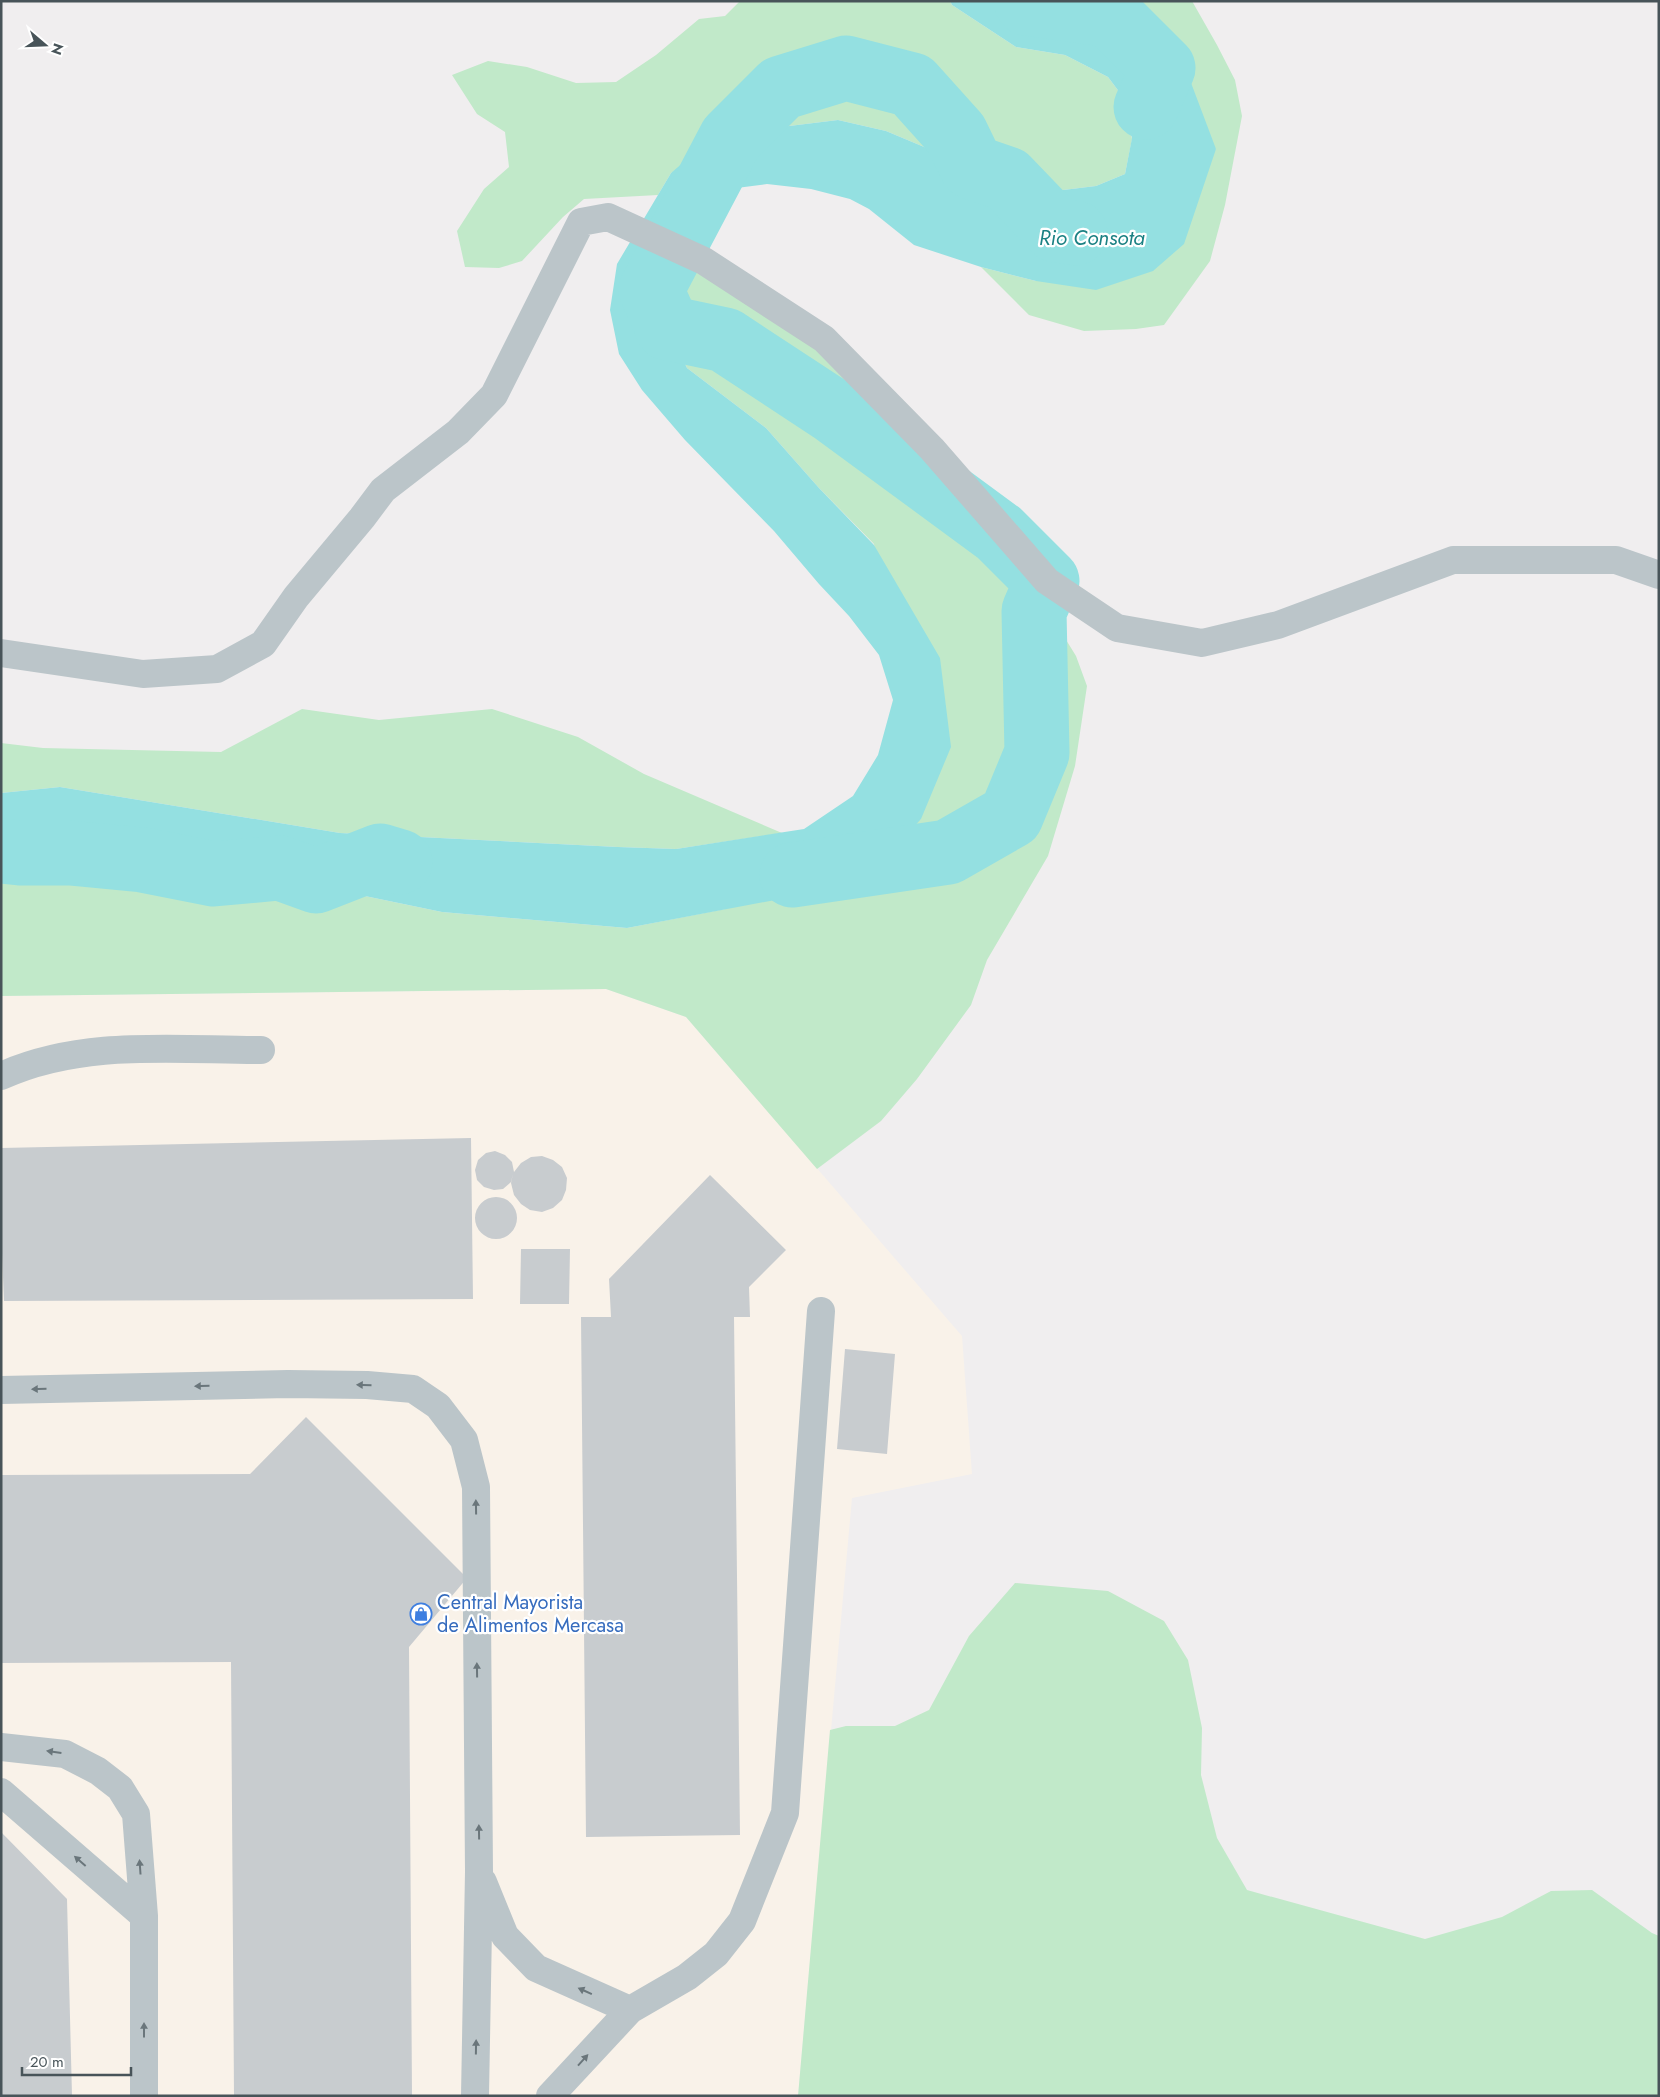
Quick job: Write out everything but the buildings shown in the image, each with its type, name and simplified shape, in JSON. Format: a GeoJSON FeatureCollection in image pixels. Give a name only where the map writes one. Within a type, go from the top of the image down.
{"type":"FeatureCollection","features":[{"type":"Feature","properties":{"kind":"street"},"geometry":{"type":"LineString","coordinates":[[1,653],[143,674],[217,669],[263,644],[296,597],[383,490],[458,432],[494,395],[581,222],[608,217],[704,262],[824,338],[932,449],[1047,581],[1117,628],[1202,643],[1278,625],[1453,560],[1616,560],[1659,576]]}},
{"type":"Feature","properties":{"kind":"street"},"geometry":{"type":"LineString","coordinates":[[1,1076],[37,1063],[72,1054],[108,1050],[261,1050]]}},
{"type":"Feature","properties":{"kind":"street"},"geometry":{"type":"LineString","coordinates":[[550,2096],[630,2010],[687,1977],[716,1954],[742,1921],[785,1813],[821,1312]]}},
{"type":"Feature","properties":{"kind":"street"},"geometry":{"type":"LineString","coordinates":[[1,1390],[288,1384],[366,1385],[413,1389],[438,1406],[464,1440],[476,1487],[479,1872],[475,2096]]}},
{"type":"Feature","properties":{"kind":"street"},"geometry":{"type":"LineString","coordinates":[[1,1747],[65,1754],[98,1772],[120,1788],[136,1814],[144,1916],[144,2096]]}},
{"type":"Feature","properties":{"kind":"street"},"geometry":{"type":"LineString","coordinates":[[1,1792],[144,1916]]}},
{"type":"Feature","properties":{"kind":"street"},"geometry":{"type":"LineString","coordinates":[[479,1872],[505,1936],[536,1968],[630,2010]]}},
{"type":"Feature","properties":{"kind":"shaded area","name":"Central Mayorista de Alimentos Mercasa"},"geometry":{"type":"Polygon","coordinates":[[[606,989],[686,1017],[962,1336],[972,1474],[852,1498],[798,2096],[1,2096],[1,996],[606,989]]]}},
{"type":"Feature","properties":{"kind":"green space"},"geometry":{"type":"Polygon","coordinates":[[[740,1],[950,1],[952,5],[1016,47],[1065,55],[1108,77],[1123,97],[1132,139],[1125,174],[1096,186],[1055,191],[1007,179],[972,167],[886,131],[838,120],[781,127],[731,138],[671,173],[658,195],[584,199],[563,217],[522,261],[499,268],[465,267],[457,231],[484,189],[509,167],[505,132],[477,114],[452,75],[488,61],[527,67],[576,83],[616,82],[656,55],[699,19],[725,16],[740,1]]]}},
{"type":"Feature","properties":{"kind":"green space"},"geometry":{"type":"Polygon","coordinates":[[[1027,1],[1192,1],[1235,80],[1242,116],[1225,205],[1210,261],[1164,325],[1136,329],[1084,331],[1029,315],[981,267],[1036,281],[1216,149],[1027,1]]]}},
{"type":"Feature","properties":{"kind":"green space"},"geometry":{"type":"Polygon","coordinates":[[[668,245],[824,339],[1047,581],[1052,617],[1076,656],[1087,686],[1075,766],[1048,856],[987,960],[971,1005],[917,1079],[881,1121],[817,1169],[686,1017],[606,989],[1,996],[1,856],[20,853],[224,855],[280,868],[360,895],[442,912],[627,928],[725,909],[921,819],[874,544],[819,488],[766,428],[687,368],[651,290],[658,259],[668,245]]]}},
{"type":"Feature","properties":{"kind":"green space"},"geometry":{"type":"Polygon","coordinates":[[[302,709],[379,720],[492,709],[578,737],[644,774],[782,833],[676,849],[340,833],[60,787],[1,793],[1,743],[43,748],[221,752],[302,709]]]}},
{"type":"Feature","properties":{"kind":"green space"},"geometry":{"type":"Polygon","coordinates":[[[1015,1583],[1108,1591],[1164,1621],[1188,1660],[1202,1728],[1201,1775],[1217,1838],[1247,1890],[1425,1939],[1502,1917],[1551,1891],[1592,1890],[1659,1936],[1659,2096],[798,2096],[830,1730],[846,1726],[895,1726],[929,1710],[969,1636],[1015,1583]]]}},
{"type":"Feature","properties":{"kind":"water","name":"Rio Consota"},"geometry":{"type":"Polygon","coordinates":[[[950,1],[1027,1],[1028,3],[1179,51],[1216,149],[1184,244],[1153,271],[1096,290],[1036,281],[981,267],[914,245],[869,209],[850,199],[811,189],[767,184],[713,191],[658,259],[651,290],[687,368],[766,428],[819,488],[874,545],[940,658],[951,747],[921,819],[880,864],[828,890],[627,928],[442,912],[360,895],[280,868],[224,855],[20,853],[1,856],[1,793],[60,787],[340,833],[676,849],[804,829],[853,796],[878,755],[893,700],[879,655],[849,616],[774,531],[685,440],[642,390],[619,354],[610,310],[617,264],[671,173],[692,155],[731,138],[781,127],[838,120],[886,131],[972,167],[1007,179],[1055,191],[1096,186],[1125,174],[1132,138],[1123,97],[1108,77],[1065,55],[1016,47],[952,5],[950,1]]]}},
{"type":"Feature","properties":{"kind":"waterway"},"geometry":{"type":"LineString","coordinates":[[1026,1],[1027,3],[1110,15],[1163,68],[1146,107]]}},
{"type":"Feature","properties":{"kind":"waterway"},"geometry":{"type":"LineString","coordinates":[[792,875],[948,852],[1011,816],[1037,753],[1034,611],[1047,581],[999,533],[833,411],[725,340],[668,328],[651,290],[731,138],[781,88],[846,68],[912,85],[956,134],[972,167],[1007,179],[1056,230],[1075,233]]}},
{"type":"Feature","properties":{"kind":"waterway"},"geometry":{"type":"LineString","coordinates":[[1,851],[70,853],[143,860],[214,874],[280,868],[316,881],[380,856],[400,862]]}},
{"type":"Feature","properties":{"kind":"place","name":"Central Mayorista de Alimentos Mercasa"},"geometry":{"type":"Point","coordinates":[421,1614]}}]}
